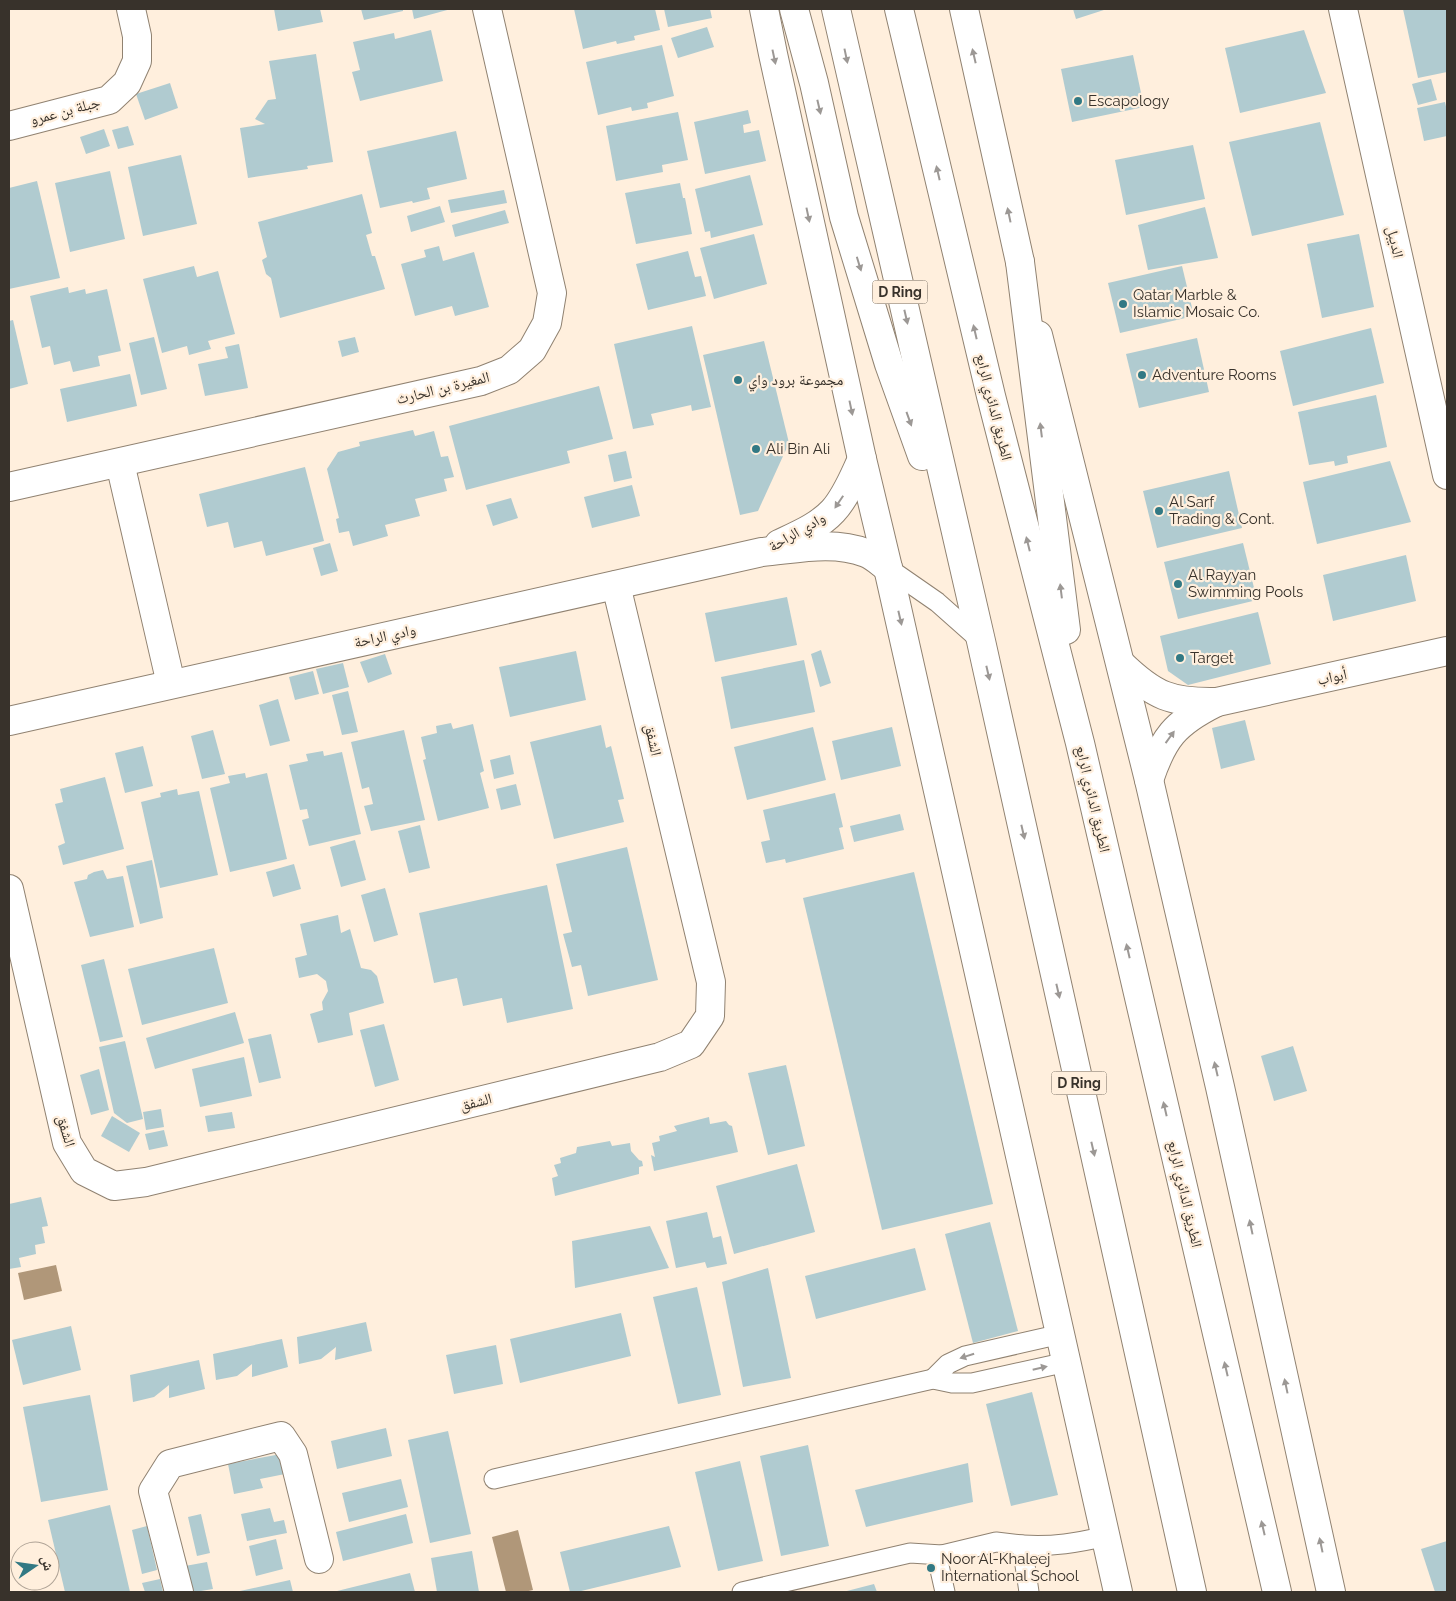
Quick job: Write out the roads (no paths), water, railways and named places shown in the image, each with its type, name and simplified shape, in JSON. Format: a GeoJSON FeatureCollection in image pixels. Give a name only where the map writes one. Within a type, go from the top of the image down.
{"type":"FeatureCollection","features":[{"type":"Feature","properties":{"kind":"street","name":"جبلة بن عمرو"},"geometry":{"type":"LineString","coordinates":[[9,126],[109,100],[127,83],[137,61],[137,36],[130,9]]}},
{"type":"Feature","properties":{"kind":"street","name":"المغيرة بن الحارث"},"geometry":{"type":"LineString","coordinates":[[9,487],[481,381],[509,370],[532,350],[546,323],[552,293],[487,9]]}},
{"type":"Feature","properties":{"kind":"street"},"geometry":{"type":"LineString","coordinates":[[764,9],[862,459],[1118,1592]]}},
{"type":"Feature","properties":{"kind":"street"},"geometry":{"type":"LineString","coordinates":[[794,9],[814,83],[844,217],[890,364],[965,575]]}},
{"type":"Feature","properties":{"kind":"street","name":"D Ring"},"geometry":{"type":"LineString","coordinates":[[836,9],[981,641],[1192,1592]]}},
{"type":"Feature","properties":{"kind":"street","name":"الطريق الدائري الرابع"},"geometry":{"type":"LineString","coordinates":[[899,9],[990,396],[1080,744],[1277,1592]]}},
{"type":"Feature","properties":{"kind":"street"},"geometry":{"type":"LineString","coordinates":[[964,9],[1020,262],[1122,664],[1218,1077],[1331,1592]]}},
{"type":"Feature","properties":{"kind":"street","name":"الديبل"},"geometry":{"type":"LineString","coordinates":[[1343,9],[1447,475]]}},
{"type":"Feature","properties":{"kind":"street"},"geometry":{"type":"LineString","coordinates":[[1020,262],[1080,744]]}},
{"type":"Feature","properties":{"kind":"street","name":"وادي الراحة"},"geometry":{"type":"LineString","coordinates":[[762,552],[819,523],[834,510],[844,495],[862,459]]}},
{"type":"Feature","properties":{"kind":"street"},"geometry":{"type":"LineString","coordinates":[[120,463],[171,684]]}},
{"type":"Feature","properties":{"kind":"street","name":"وادي الراحة"},"geometry":{"type":"LineString","coordinates":[[9,721],[762,552],[818,546],[843,546],[867,554],[888,568]]}},
{"type":"Feature","properties":{"kind":"street","name":"الشفق"},"geometry":{"type":"LineString","coordinates":[[9,889],[67,1143],[84,1172],[114,1186],[146,1182],[650,1059],[691,1044],[710,1016],[711,982],[616,585]]}},
{"type":"Feature","properties":{"kind":"street","name":"أبواب"},"geometry":{"type":"LineString","coordinates":[[1122,664],[1140,683],[1164,696],[1190,703],[1217,702],[1447,652]]}},
{"type":"Feature","properties":{"kind":"street","name":"أبواب"},"geometry":{"type":"LineString","coordinates":[[1149,780],[1158,754],[1172,732],[1193,714],[1217,702]]}},
{"type":"Feature","properties":{"kind":"street"},"geometry":{"type":"LineString","coordinates":[[179,1592],[153,1491],[170,1464],[281,1436],[294,1454],[319,1559]]}},
{"type":"Feature","properties":{"kind":"lane"},"geometry":{"type":"LineString","coordinates":[[888,568],[937,602],[981,641]]}},
{"type":"Feature","properties":{"kind":"lane"},"geometry":{"type":"LineString","coordinates":[[933,1379],[948,1364],[965,1356],[1060,1334]]}},
{"type":"Feature","properties":{"kind":"lane"},"geometry":{"type":"LineString","coordinates":[[494,1480],[933,1379],[952,1383],[972,1383],[1067,1362]]}},
{"type":"Feature","properties":{"kind":"lane"},"geometry":{"type":"LineString","coordinates":[[742,1592],[910,1552],[942,1555],[996,1542],[1048,1546],[1063,1545],[1106,1536]]}},
{"type":"Feature","properties":{"kind":"lane"},"geometry":{"type":"LineString","coordinates":[[1022,1545],[1029,1592]]}},
{"type":"Feature","properties":{"kind":"lane"},"geometry":{"type":"LineString","coordinates":[[942,1555],[938,1561],[945,1592]]}},
{"type":"Feature","properties":{"kind":"place","name":"Escapology"},"geometry":{"type":"Point","coordinates":[1078,101]}},
{"type":"Feature","properties":{"kind":"place","name":"Qatar Marble & Islamic Mosaic Co."},"geometry":{"type":"Point","coordinates":[1123,304]}},
{"type":"Feature","properties":{"kind":"place","name":"Adventure Rooms"},"geometry":{"type":"Point","coordinates":[1142,375]}},
{"type":"Feature","properties":{"kind":"place","name":"مجموعة برود واي"},"geometry":{"type":"Point","coordinates":[738,380]}},
{"type":"Feature","properties":{"kind":"place","name":"Ali Bin Ali"},"geometry":{"type":"Point","coordinates":[756,449]}},
{"type":"Feature","properties":{"kind":"place","name":"Al Sarf Trading & Cont."},"geometry":{"type":"Point","coordinates":[1159,511]}},
{"type":"Feature","properties":{"kind":"place","name":"Al Rayyan Swimming Pools"},"geometry":{"type":"Point","coordinates":[1178,584]}},
{"type":"Feature","properties":{"kind":"place","name":"Target"},"geometry":{"type":"Point","coordinates":[1180,658]}},
{"type":"Feature","properties":{"kind":"place","name":"Noor Al-Khaleej International School"},"geometry":{"type":"Point","coordinates":[931,1568]}}]}
